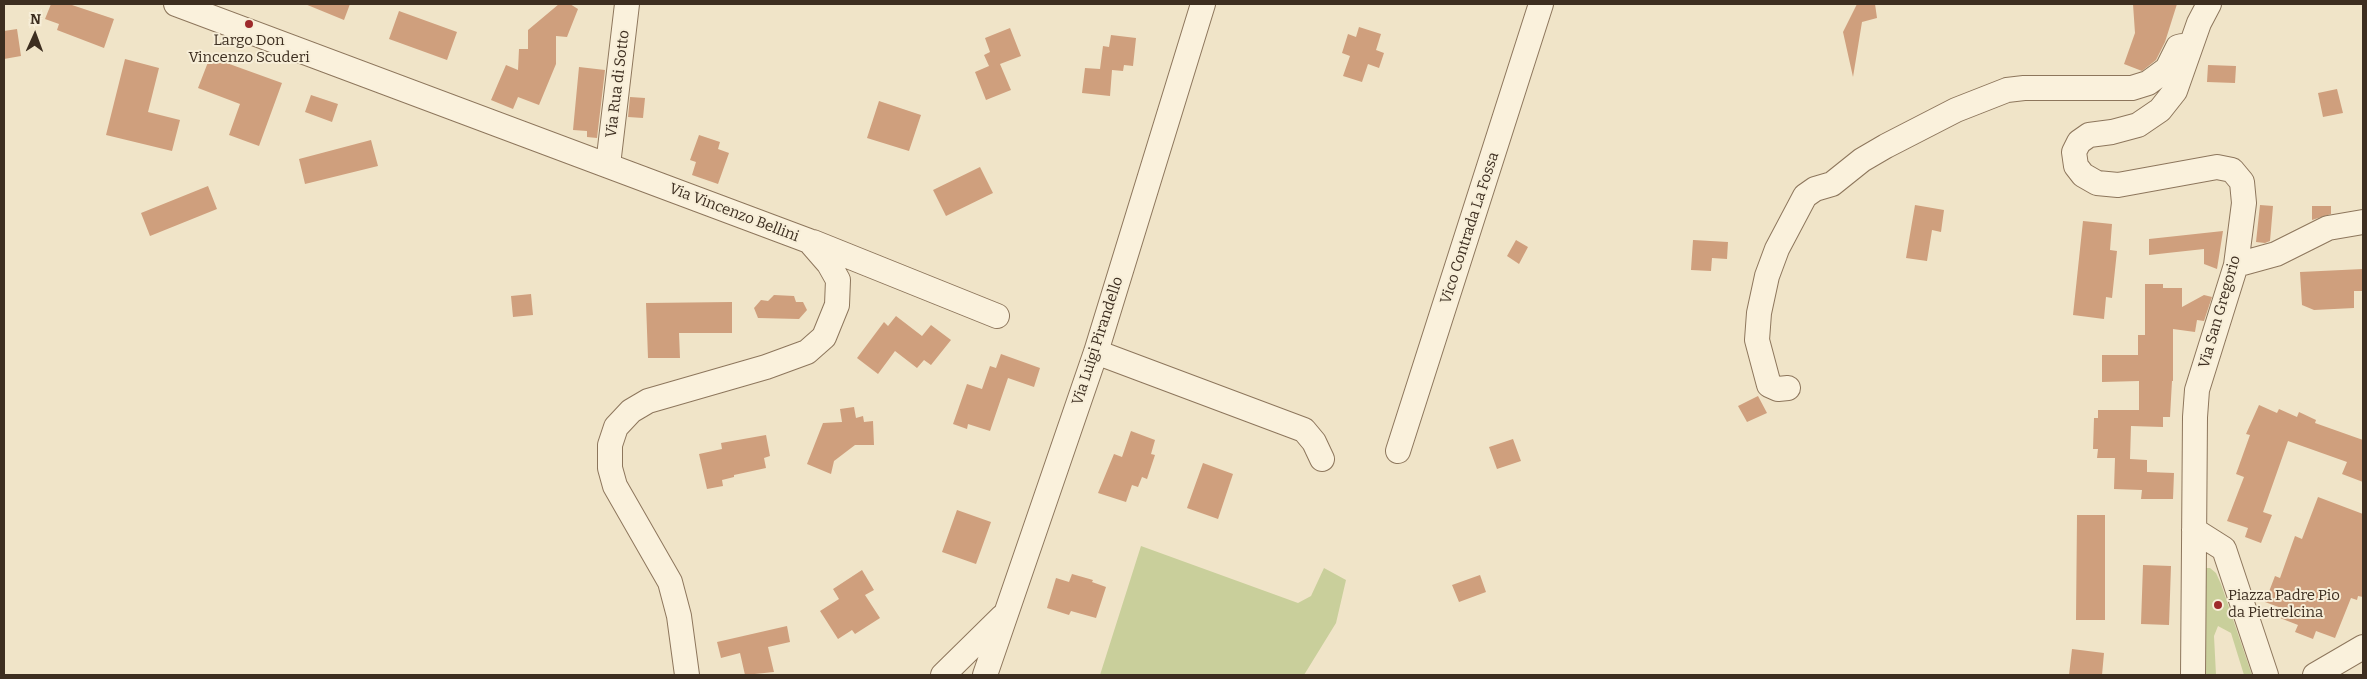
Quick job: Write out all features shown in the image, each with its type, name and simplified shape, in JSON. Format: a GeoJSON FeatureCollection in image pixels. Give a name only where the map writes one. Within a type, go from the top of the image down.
{"type":"FeatureCollection","features":[{"type":"Feature","properties":{"kind":"street","name":"Via Vincenzo Bellini"},"geometry":{"type":"LineString","coordinates":[[176,4],[809,241],[829,264],[838,280],[837,305],[824,337],[808,352],[766,367],[648,401],[631,411],[616,427],[610,445],[610,468],[615,486],[670,582],[679,616],[688,675]]}},
{"type":"Feature","properties":{"kind":"street","name":"Via Rua di Sotto"},"geometry":{"type":"LineString","coordinates":[[608,165],[627,4]]}},
{"type":"Feature","properties":{"kind":"street","name":"Via Luigi Pirandello"},"geometry":{"type":"LineString","coordinates":[[990,674],[1006,613],[1096,352],[1203,4]]}},
{"type":"Feature","properties":{"kind":"street","name":"Vico Contrada La Fossa"},"geometry":{"type":"LineString","coordinates":[[1398,452],[1541,4]]}},
{"type":"Feature","properties":{"kind":"street","name":"Via San Gregorio"},"geometry":{"type":"LineString","coordinates":[[2193,675],[2197,390],[2236,265],[2244,203],[2242,182],[2232,170],[2217,167],[2203,168],[2118,185],[2098,183],[2083,175],[2076,166],[2074,152],[2078,142],[2089,135],[2138,125],[2160,110],[2175,91],[2209,4]]}},
{"type":"Feature","properties":{"kind":"street"},"geometry":{"type":"LineString","coordinates":[[1788,388],[1778,390],[1769,385],[1757,340],[1759,314],[1767,276],[1778,249],[1805,196],[1815,189],[1832,184],[1862,160],[1878,151],[1956,110],[2006,90],[2132,88],[2148,83],[2167,69],[2178,47],[2193,41]]}},
{"type":"Feature","properties":{"kind":"street"},"geometry":{"type":"LineString","coordinates":[[2236,265],[2276,254],[2328,228],[2363,222]]}},
{"type":"Feature","properties":{"kind":"street"},"geometry":{"type":"LineString","coordinates":[[809,241],[997,316]]}},
{"type":"Feature","properties":{"kind":"street"},"geometry":{"type":"LineString","coordinates":[[1096,352],[1304,430],[1314,442],[1322,459]]}},
{"type":"Feature","properties":{"kind":"street"},"geometry":{"type":"LineString","coordinates":[[2194,530],[2224,549],[2266,675]]}},
{"type":"Feature","properties":{"kind":"street"},"geometry":{"type":"LineString","coordinates":[[943,675],[1006,613]]}},
{"type":"Feature","properties":{"kind":"street"},"geometry":{"type":"LineString","coordinates":[[2316,675],[2363,647]]}},
{"type":"Feature","properties":{"kind":"street"},"geometry":{"type":"LineString","coordinates":[[962,657],[990,674]]}},
{"type":"Feature","properties":{"kind":"green space"},"geometry":{"type":"Polygon","coordinates":[[[1141,546],[1298,603],[1311,596],[1324,568],[1346,580],[1336,623],[1304,675],[1100,675],[1141,546]]]}},
{"type":"Feature","properties":{"kind":"green space"},"geometry":{"type":"Polygon","coordinates":[[[2206,568],[2210,568],[2216,573],[2221,584],[2252,675],[2244,675],[2231,633],[2218,626],[2214,636],[2216,675],[2204,675],[2203,572],[2206,568]]]}},
{"type":"Feature","properties":{"kind":"building"},"geometry":{"type":"Polygon","coordinates":[[[51,4],[69,4],[114,19],[104,48],[57,30],[59,24],[45,19],[51,4]]]}},
{"type":"Feature","properties":{"kind":"building"},"geometry":{"type":"Polygon","coordinates":[[[305,4],[350,4],[344,20],[305,4]]]}},
{"type":"Feature","properties":{"kind":"building"},"geometry":{"type":"Polygon","coordinates":[[[559,4],[570,4],[578,9],[567,37],[556,36],[556,64],[539,105],[518,97],[513,109],[491,100],[506,65],[518,70],[519,49],[528,49],[528,30],[559,4]]]}},
{"type":"Feature","properties":{"kind":"building"},"geometry":{"type":"Polygon","coordinates":[[[1857,4],[1875,4],[1877,18],[1862,22],[1853,77],[1843,32],[1857,4]]]}},
{"type":"Feature","properties":{"kind":"building"},"geometry":{"type":"Polygon","coordinates":[[[2133,4],[2177,4],[2165,42],[2156,60],[2142,71],[2124,64],[2135,33],[2133,4]]]}},
{"type":"Feature","properties":{"kind":"building"},"geometry":{"type":"Polygon","coordinates":[[[399,11],[457,32],[447,60],[389,39],[399,11]]]}},
{"type":"Feature","properties":{"kind":"building"},"geometry":{"type":"Polygon","coordinates":[[[1359,27],[1381,34],[1376,50],[1384,53],[1379,68],[1368,64],[1362,82],[1343,76],[1350,56],[1342,53],[1348,34],[1356,37],[1359,27]]]}},
{"type":"Feature","properties":{"kind":"building"},"geometry":{"type":"Polygon","coordinates":[[[1010,28],[1021,56],[1000,64],[1011,90],[986,100],[975,72],[989,66],[984,55],[990,52],[985,38],[1010,28]]]}},
{"type":"Feature","properties":{"kind":"building"},"geometry":{"type":"Polygon","coordinates":[[[17,29],[21,56],[4,59],[4,31],[17,29]]]}},
{"type":"Feature","properties":{"kind":"building"},"geometry":{"type":"Polygon","coordinates":[[[1111,35],[1136,38],[1133,66],[1124,65],[1123,71],[1112,70],[1110,96],[1082,93],[1085,68],[1100,69],[1103,46],[1109,47],[1111,35]]]}},
{"type":"Feature","properties":{"kind":"building"},"geometry":{"type":"Polygon","coordinates":[[[210,57],[282,83],[259,146],[229,135],[240,104],[198,88],[210,57]]]}},
{"type":"Feature","properties":{"kind":"building"},"geometry":{"type":"Polygon","coordinates":[[[125,59],[159,68],[148,112],[180,120],[172,151],[106,135],[125,59]]]}},
{"type":"Feature","properties":{"kind":"building"},"geometry":{"type":"Polygon","coordinates":[[[2208,65],[2236,66],[2235,83],[2207,82],[2208,65]]]}},
{"type":"Feature","properties":{"kind":"building"},"geometry":{"type":"Polygon","coordinates":[[[579,67],[605,70],[597,138],[587,137],[587,131],[573,130],[579,67]]]}},
{"type":"Feature","properties":{"kind":"building"},"geometry":{"type":"Polygon","coordinates":[[[2337,89],[2343,113],[2323,117],[2318,93],[2337,89]]]}},
{"type":"Feature","properties":{"kind":"building"},"geometry":{"type":"Polygon","coordinates":[[[311,95],[338,104],[332,122],[305,112],[311,95]]]}},
{"type":"Feature","properties":{"kind":"building"},"geometry":{"type":"Polygon","coordinates":[[[630,97],[645,98],[643,118],[628,117],[630,97]]]}},
{"type":"Feature","properties":{"kind":"building"},"geometry":{"type":"Polygon","coordinates":[[[879,101],[921,115],[909,151],[867,138],[879,101]]]}},
{"type":"Feature","properties":{"kind":"building"},"geometry":{"type":"Polygon","coordinates":[[[699,135],[720,142],[718,149],[729,153],[718,184],[692,175],[696,162],[690,160],[699,135]]]}},
{"type":"Feature","properties":{"kind":"building"},"geometry":{"type":"Polygon","coordinates":[[[371,140],[378,166],[305,184],[299,159],[371,140]]]}},
{"type":"Feature","properties":{"kind":"building"},"geometry":{"type":"Polygon","coordinates":[[[980,167],[993,193],[946,216],[933,190],[980,167]]]}},
{"type":"Feature","properties":{"kind":"building"},"geometry":{"type":"Polygon","coordinates":[[[208,186],[217,209],[150,236],[141,213],[208,186]]]}},
{"type":"Feature","properties":{"kind":"building"},"geometry":{"type":"Polygon","coordinates":[[[1915,205],[1944,210],[1941,232],[1932,230],[1927,261],[1906,258],[1915,205]]]}},
{"type":"Feature","properties":{"kind":"building"},"geometry":{"type":"Polygon","coordinates":[[[2260,205],[2273,206],[2270,241],[2265,243],[2256,242],[2260,205]]]}},
{"type":"Feature","properties":{"kind":"building"},"geometry":{"type":"Polygon","coordinates":[[[2312,206],[2331,206],[2331,214],[2312,220],[2312,206]]]}},
{"type":"Feature","properties":{"kind":"building"},"geometry":{"type":"Polygon","coordinates":[[[2083,221],[2112,224],[2110,250],[2117,251],[2112,298],[2106,297],[2104,319],[2073,315],[2083,221]]]}},
{"type":"Feature","properties":{"kind":"building"},"geometry":{"type":"Polygon","coordinates":[[[2223,231],[2217,269],[2204,264],[2204,249],[2149,255],[2149,239],[2223,231]]]}},
{"type":"Feature","properties":{"kind":"building"},"geometry":{"type":"Polygon","coordinates":[[[1516,240],[1528,247],[1519,264],[1507,256],[1516,240]]]}},
{"type":"Feature","properties":{"kind":"building"},"geometry":{"type":"Polygon","coordinates":[[[1693,240],[1728,242],[1727,259],[1712,258],[1711,271],[1691,270],[1693,240]]]}},
{"type":"Feature","properties":{"kind":"building"},"geometry":{"type":"Polygon","coordinates":[[[2363,269],[2363,291],[2354,291],[2354,308],[2314,310],[2302,305],[2300,272],[2363,269]]]}},
{"type":"Feature","properties":{"kind":"building"},"geometry":{"type":"Polygon","coordinates":[[[2145,284],[2163,284],[2163,288],[2182,288],[2182,307],[2204,295],[2212,297],[2204,321],[2197,320],[2195,332],[2173,329],[2173,381],[2170,417],[2163,417],[2163,427],[2131,426],[2130,459],[2147,460],[2147,472],[2174,473],[2173,499],[2141,499],[2142,490],[2114,489],[2115,458],[2097,458],[2098,449],[2093,449],[2094,418],[2098,418],[2098,410],[2139,410],[2139,381],[2102,382],[2102,355],[2138,355],[2138,335],[2145,335],[2145,284]]]}},
{"type":"Feature","properties":{"kind":"building"},"geometry":{"type":"Polygon","coordinates":[[[531,294],[533,315],[513,317],[511,296],[531,294]]]}},
{"type":"Feature","properties":{"kind":"building"},"geometry":{"type":"Polygon","coordinates":[[[774,295],[794,296],[796,302],[803,302],[807,310],[799,319],[758,318],[754,308],[761,300],[768,301],[774,295]]]}},
{"type":"Feature","properties":{"kind":"building"},"geometry":{"type":"Polygon","coordinates":[[[732,302],[732,333],[679,333],[680,358],[648,358],[646,303],[732,302]]]}},
{"type":"Feature","properties":{"kind":"building"},"geometry":{"type":"Polygon","coordinates":[[[896,316],[922,336],[931,325],[951,340],[931,365],[924,360],[917,368],[895,351],[878,374],[857,358],[884,322],[888,326],[896,316]]]}},
{"type":"Feature","properties":{"kind":"building"},"geometry":{"type":"Polygon","coordinates":[[[1001,354],[1040,368],[1034,387],[1008,378],[990,431],[968,424],[967,429],[953,424],[967,384],[982,389],[990,366],[996,368],[1001,354]]]}},
{"type":"Feature","properties":{"kind":"building"},"geometry":{"type":"Polygon","coordinates":[[[1758,396],[1767,413],[1747,422],[1738,406],[1758,396]]]}},
{"type":"Feature","properties":{"kind":"building"},"geometry":{"type":"Polygon","coordinates":[[[2259,405],[2277,413],[2279,409],[2297,417],[2299,412],[2316,420],[2315,423],[2363,440],[2363,482],[2342,474],[2347,462],[2288,441],[2263,512],[2272,515],[2261,543],[2245,537],[2248,528],[2227,521],[2244,477],[2236,474],[2250,435],[2246,434],[2259,405]]]}},
{"type":"Feature","properties":{"kind":"building"},"geometry":{"type":"Polygon","coordinates":[[[854,407],[856,418],[863,416],[864,422],[873,421],[874,445],[855,445],[834,461],[831,474],[807,464],[823,423],[842,422],[840,409],[854,407]]]}},
{"type":"Feature","properties":{"kind":"building"},"geometry":{"type":"Polygon","coordinates":[[[1131,431],[1155,440],[1151,454],[1155,455],[1147,479],[1142,477],[1138,487],[1132,485],[1126,502],[1098,493],[1114,454],[1122,457],[1131,431]]]}},
{"type":"Feature","properties":{"kind":"building"},"geometry":{"type":"Polygon","coordinates":[[[766,435],[770,456],[764,458],[766,468],[734,475],[734,477],[722,480],[723,486],[707,489],[699,454],[722,449],[721,443],[766,435]]]}},
{"type":"Feature","properties":{"kind":"building"},"geometry":{"type":"Polygon","coordinates":[[[1513,439],[1521,461],[1497,469],[1489,447],[1513,439]]]}},
{"type":"Feature","properties":{"kind":"building"},"geometry":{"type":"Polygon","coordinates":[[[1203,463],[1233,474],[1218,519],[1187,508],[1203,463]]]}},
{"type":"Feature","properties":{"kind":"building"},"geometry":{"type":"Polygon","coordinates":[[[2318,497],[2363,514],[2363,597],[2358,596],[2357,600],[2351,598],[2335,638],[2316,631],[2313,639],[2295,632],[2298,625],[2280,618],[2284,609],[2265,602],[2275,576],[2280,578],[2295,536],[2302,539],[2318,497]]]}},
{"type":"Feature","properties":{"kind":"building"},"geometry":{"type":"Polygon","coordinates":[[[957,510],[991,522],[976,564],[942,552],[957,510]]]}},
{"type":"Feature","properties":{"kind":"building"},"geometry":{"type":"Polygon","coordinates":[[[2077,515],[2105,515],[2105,620],[2076,620],[2077,515]]]}},
{"type":"Feature","properties":{"kind":"building"},"geometry":{"type":"Polygon","coordinates":[[[2143,565],[2171,566],[2169,625],[2141,624],[2143,565]]]}},
{"type":"Feature","properties":{"kind":"building"},"geometry":{"type":"Polygon","coordinates":[[[862,570],[874,590],[865,595],[880,618],[855,634],[852,630],[838,639],[820,611],[839,599],[833,589],[862,570]]]}},
{"type":"Feature","properties":{"kind":"building"},"geometry":{"type":"Polygon","coordinates":[[[1072,574],[1093,580],[1092,582],[1106,587],[1096,618],[1071,611],[1069,615],[1047,608],[1056,578],[1069,582],[1072,574]]]}},
{"type":"Feature","properties":{"kind":"building"},"geometry":{"type":"Polygon","coordinates":[[[1480,575],[1486,592],[1459,602],[1452,585],[1480,575]]]}},
{"type":"Feature","properties":{"kind":"building"},"geometry":{"type":"Polygon","coordinates":[[[787,626],[790,642],[768,647],[774,672],[745,675],[740,653],[721,658],[717,642],[787,626]]]}},
{"type":"Feature","properties":{"kind":"building"},"geometry":{"type":"Polygon","coordinates":[[[2072,649],[2104,653],[2102,675],[2069,675],[2072,649]]]}},
{"type":"Feature","properties":{"kind":"place","name":"Largo Don Vincenzo Scuderi"},"geometry":{"type":"Point","coordinates":[249,24]}},
{"type":"Feature","properties":{"kind":"place","name":"Piazza Padre Pio da Pietrelcina"},"geometry":{"type":"Point","coordinates":[2218,605]}}]}
